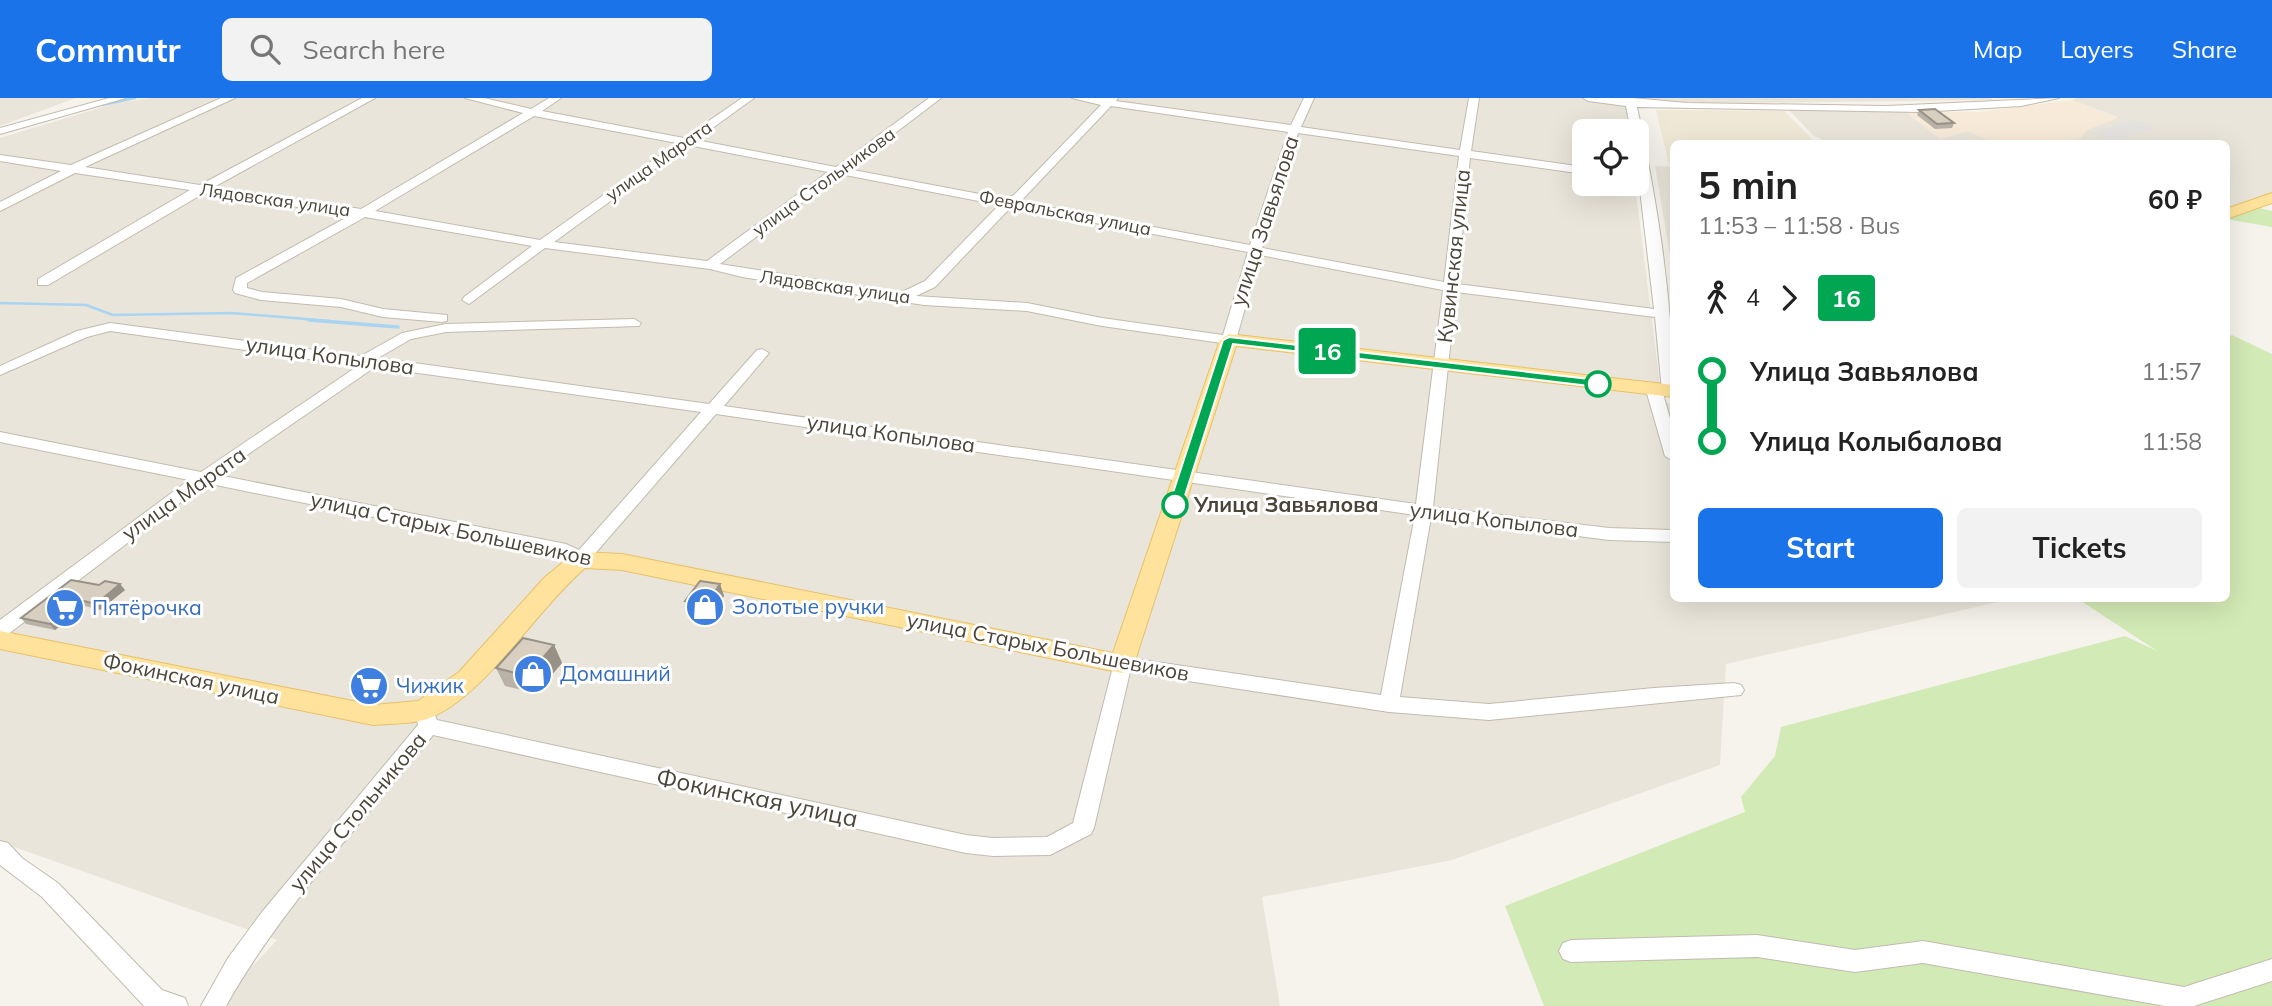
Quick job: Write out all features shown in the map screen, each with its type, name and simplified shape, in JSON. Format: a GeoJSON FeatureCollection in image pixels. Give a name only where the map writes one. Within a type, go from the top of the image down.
{"type":"FeatureCollection","features":[{"type":"Feature","properties":{"kind":"main road"},"geometry":{"type":"LineString","coordinates":[[2230,213],[2272,198]]}},
{"type":"Feature","properties":{"kind":"main road","name":"Лядовская улица"},"geometry":{"type":"LineString","coordinates":[[1229,340],[1665,391]]}},
{"type":"Feature","properties":{"kind":"main road","name":"улица Завьялова"},"geometry":{"type":"LineString","coordinates":[[1122,664],[1229,340]]}},
{"type":"Feature","properties":{"kind":"main road","name":"улица Старых Большевиков"},"geometry":{"type":"LineString","coordinates":[[580,560],[622,562],[1122,664]]}},
{"type":"Feature","properties":{"kind":"main road","name":"улица Стольникова"},"geometry":{"type":"LineString","coordinates":[[426,718],[468,679],[553,583],[580,560]]}},
{"type":"Feature","properties":{"kind":"main road","name":"Фокинская улица"},"geometry":{"type":"LineString","coordinates":[[0,640],[373,715],[426,718]]}},
{"type":"Feature","properties":{"kind":"street"},"geometry":{"type":"LineString","coordinates":[[0,131],[121,98]]}},
{"type":"Feature","properties":{"kind":"street"},"geometry":{"type":"LineString","coordinates":[[0,206],[110,150],[230,98]]}},
{"type":"Feature","properties":{"kind":"street"},"geometry":{"type":"LineString","coordinates":[[43,282],[197,189],[370,98]]}},
{"type":"Feature","properties":{"kind":"street","name":"Февральская улица"},"geometry":{"type":"LineString","coordinates":[[470,98],[531,112],[1449,287],[1662,314]]}},
{"type":"Feature","properties":{"kind":"street"},"geometry":{"type":"LineString","coordinates":[[442,318],[383,313],[341,303],[261,296],[240,290],[240,281],[362,213],[556,98]]}},
{"type":"Feature","properties":{"kind":"street","name":"улица Марата"},"geometry":{"type":"LineString","coordinates":[[468,300],[749,98]]}},
{"type":"Feature","properties":{"kind":"street","name":"улица Стольникова"},"geometry":{"type":"LineString","coordinates":[[710,265],[841,171],[936,98]]}},
{"type":"Feature","properties":{"kind":"street"},"geometry":{"type":"LineString","coordinates":[[1077,98],[1110,100],[1572,170]]}},
{"type":"Feature","properties":{"kind":"street","name":"улица Завьялова"},"geometry":{"type":"LineString","coordinates":[[1229,340],[1237,306],[1294,130],[1309,98]]}},
{"type":"Feature","properties":{"kind":"street","name":"Кувинская улица"},"geometry":{"type":"LineString","coordinates":[[1389,704],[1424,511],[1443,365],[1449,287],[1474,98]]}},
{"type":"Feature","properties":{"kind":"street"},"geometry":{"type":"LineString","coordinates":[[1588,98],[1628,101],[1655,107],[1825,109],[1975,109],[2054,98]]}},
{"type":"Feature","properties":{"kind":"street"},"geometry":{"type":"LineString","coordinates":[[1737,98],[1752,108]]}},
{"type":"Feature","properties":{"kind":"street"},"geometry":{"type":"LineString","coordinates":[[1814,98],[1825,109]]}},
{"type":"Feature","properties":{"kind":"street"},"geometry":{"type":"LineString","coordinates":[[1902,98],[1914,109]]}},
{"type":"Feature","properties":{"kind":"street"},"geometry":{"type":"LineString","coordinates":[[2008,98],[2020,103]]}},
{"type":"Feature","properties":{"kind":"street"},"geometry":{"type":"LineString","coordinates":[[905,296],[930,284],[1009,202],[1018,198],[1110,100]]}},
{"type":"Feature","properties":{"kind":"street"},"geometry":{"type":"LineString","coordinates":[[1628,101],[1631,119]]}},
{"type":"Feature","properties":{"kind":"street","name":"Лядовская улица"},"geometry":{"type":"LineString","coordinates":[[0,158],[362,213],[543,244],[710,265],[742,273],[924,300],[1027,307],[1229,340]]}},
{"type":"Feature","properties":{"kind":"street"},"geometry":{"type":"LineString","coordinates":[[1645,196],[1662,314],[1665,391],[1670,432]]}},
{"type":"Feature","properties":{"kind":"street","name":"улица Марата"},"geometry":{"type":"LineString","coordinates":[[0,630],[190,487],[407,336],[446,328],[634,323]]}},
{"type":"Feature","properties":{"kind":"street","name":"улица Копылова"},"geometry":{"type":"LineString","coordinates":[[0,371],[82,334],[110,327],[487,377],[1424,511],[1609,534],[1670,536]]}},
{"type":"Feature","properties":{"kind":"street","name":"улица Стольникова"},"geometry":{"type":"LineString","coordinates":[[580,560],[762,354]]}},
{"type":"Feature","properties":{"kind":"street","name":"улица Старых Большевиков"},"geometry":{"type":"LineString","coordinates":[[0,437],[566,551],[580,560]]}},
{"type":"Feature","properties":{"kind":"street","name":"улица Завьялова"},"geometry":{"type":"LineString","coordinates":[[1083,828],[1122,664]]}},
{"type":"Feature","properties":{"kind":"street","name":"улица Старых Большевиков"},"geometry":{"type":"LineString","coordinates":[[1122,664],[1389,704],[1489,712],[1654,695],[1734,690]]}},
{"type":"Feature","properties":{"kind":"street","name":"улица Стольникова"},"geometry":{"type":"LineString","coordinates":[[213,1006],[236,966],[270,919],[426,718]]}},
{"type":"Feature","properties":{"kind":"street","name":"Фокинская улица"},"geometry":{"type":"LineString","coordinates":[[426,718],[966,844],[993,847],[1049,846],[1083,828]]}},
{"type":"Feature","properties":{"kind":"street"},"geometry":{"type":"LineString","coordinates":[[0,850],[14,865],[50,890],[154,999],[176,1006]]}},
{"type":"Feature","properties":{"kind":"street"},"geometry":{"type":"LineString","coordinates":[[1571,951],[1757,946],[1855,961],[1923,952],[2184,998],[2272,970]]}},
{"type":"Feature","properties":{"kind":"shaded area"},"geometry":{"type":"Polygon","coordinates":[[[0,98],[76,98],[0,126],[0,98]]]}},
{"type":"Feature","properties":{"kind":"shaded area"},"geometry":{"type":"Polygon","coordinates":[[[152,98],[1991,98],[1993,100],[1655,104],[1626,107],[1628,119],[1572,119],[1572,196],[1636,196],[1662,402],[1670,403],[1670,602],[1998,602],[1726,664],[1720,765],[1452,860],[1262,897],[1280,1006],[215,1006],[277,940],[0,842],[0,138],[116,103],[152,98]]]}},
{"type":"Feature","properties":{"kind":"shaded area"},"geometry":{"type":"Polygon","coordinates":[[[2272,98],[2272,193],[2230,208],[2230,140],[2074,140],[2087,130],[2117,117],[2072,100],[2272,98]]]}},
{"type":"Feature","properties":{"kind":"shaded area"},"geometry":{"type":"Polygon","coordinates":[[[2072,100],[2118,118],[2087,130],[2080,138],[2073,140],[1987,140],[1968,131],[1940,139],[1906,112],[1981,112],[2072,100]]]}},
{"type":"Feature","properties":{"kind":"shaded area"},"geometry":{"type":"Polygon","coordinates":[[[1656,110],[1784,111],[1813,140],[1670,140],[1669,164],[1656,110]]]}},
{"type":"Feature","properties":{"kind":"shaded area"},"geometry":{"type":"Polygon","coordinates":[[[1789,110],[1906,112],[1940,139],[1968,131],[1989,140],[1823,140],[1814,136],[1789,110]]]}},
{"type":"Feature","properties":{"kind":"shaded area"},"geometry":{"type":"Polygon","coordinates":[[[2133,119],[2156,128],[2115,140],[2093,133],[2133,119]]]}},
{"type":"Feature","properties":{"kind":"shaded area"},"geometry":{"type":"Polygon","coordinates":[[[1655,166],[1670,167],[1670,255],[1655,166]]]}},
{"type":"Feature","properties":{"kind":"green space"},"geometry":{"type":"Polygon","coordinates":[[[2255,207],[2272,211],[2272,227],[2230,220],[2255,207]]]}},
{"type":"Feature","properties":{"kind":"green space"},"geometry":{"type":"Polygon","coordinates":[[[2230,336],[2272,354],[2272,1006],[1544,1006],[1505,906],[1745,812],[1741,797],[1775,756],[1781,727],[2125,636],[2157,651],[2083,602],[2230,602],[2230,336]]]}},
{"type":"Feature","properties":{"kind":"building"},"geometry":{"type":"Polygon","coordinates":[[[1935,109],[1954,123],[1937,124],[1919,110],[1935,109]]]}},
{"type":"Feature","properties":{"kind":"building","name":"Пятёрочка"},"geometry":{"type":"Polygon","coordinates":[[[71,580],[99,585],[105,581],[120,584],[96,604],[80,600],[50,624],[21,618],[71,580]]]}},
{"type":"Feature","properties":{"kind":"building"},"geometry":{"type":"Polygon","coordinates":[[[700,581],[720,584],[706,605],[685,601],[700,581]]]}},
{"type":"Feature","properties":{"kind":"building"},"geometry":{"type":"Polygon","coordinates":[[[523,638],[554,645],[527,676],[496,668],[523,638]]]}},
{"type":"Feature","properties":{"kind":"waterway"},"geometry":{"type":"LineString","coordinates":[[102,105],[135,98]]}},
{"type":"Feature","properties":{"kind":"waterway"},"geometry":{"type":"LineString","coordinates":[[0,303],[86,305],[113,315],[231,313],[330,321]]}},
{"type":"Feature","properties":{"kind":"waterway"},"geometry":{"type":"LineString","coordinates":[[309,320],[398,327]]}},
{"type":"Feature","properties":{"kind":"bus line","name":"16"},"geometry":{"type":"LineString","coordinates":[[1175,505],[1229,340],[1598,384]]}},
{"type":"Feature","properties":{"kind":"place","name":"Улица Завьялова"},"geometry":{"type":"Point","coordinates":[1175,505]}},
{"type":"Feature","properties":{"kind":"place","name":"Золотые ручки"},"geometry":{"type":"Point","coordinates":[705,607]}},
{"type":"Feature","properties":{"kind":"place","name":"Пятёрочка"},"geometry":{"type":"Point","coordinates":[65,608]}},
{"type":"Feature","properties":{"kind":"place","name":"Домашний"},"geometry":{"type":"Point","coordinates":[533,674]}},
{"type":"Feature","properties":{"kind":"place","name":"Чижик"},"geometry":{"type":"Point","coordinates":[369,686]}}]}
